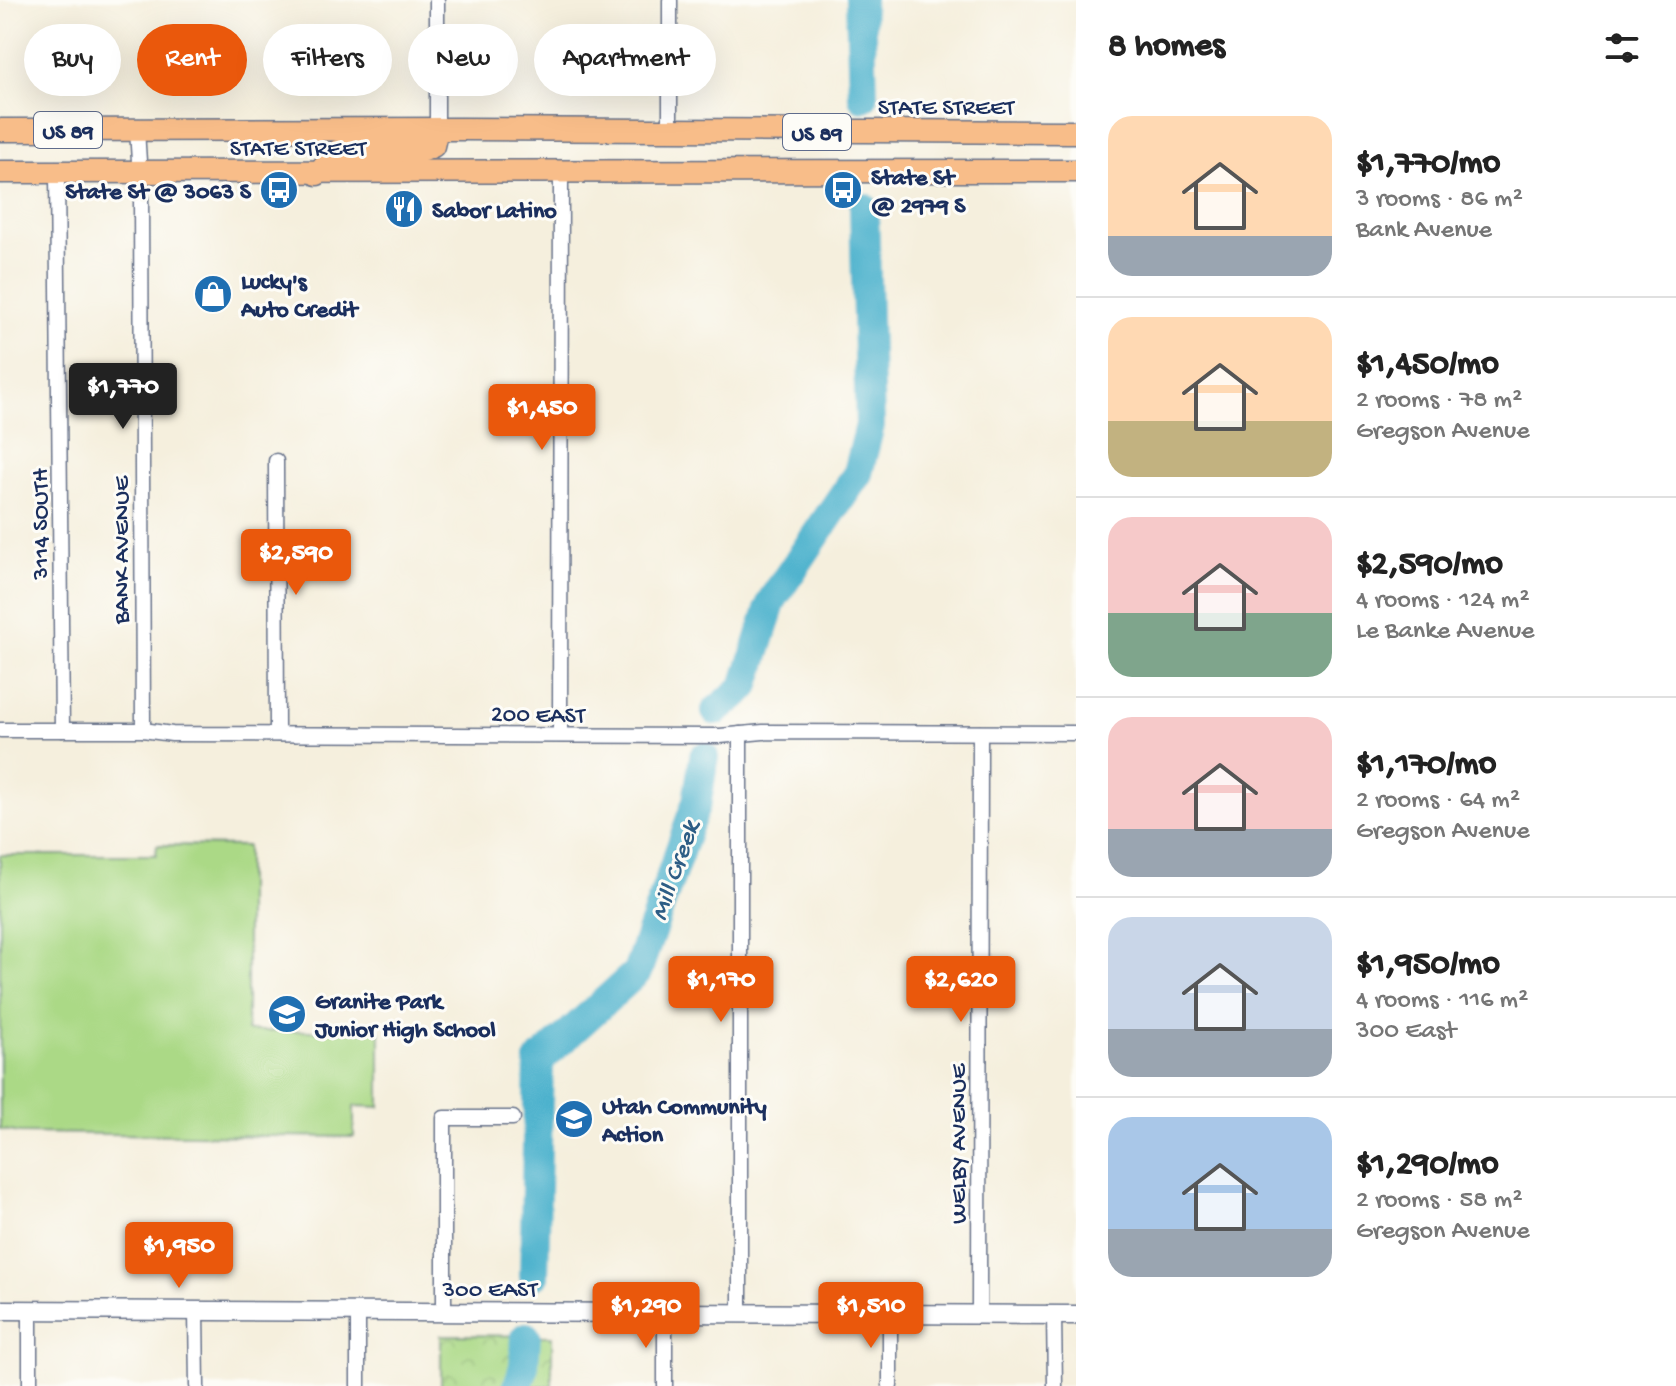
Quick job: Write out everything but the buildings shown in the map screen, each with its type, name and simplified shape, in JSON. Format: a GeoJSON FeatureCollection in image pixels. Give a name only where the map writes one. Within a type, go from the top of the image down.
{"type":"FeatureCollection","features":[{"type":"Feature","properties":{"kind":"main road"},"geometry":{"type":"LineString","coordinates":[[317,174],[338,151],[424,150],[433,146],[437,129]]}},
{"type":"Feature","properties":{"kind":"main road","name":"STATE STREET"},"geometry":{"type":"LineString","coordinates":[[0,130],[1076,132]]}},
{"type":"Feature","properties":{"kind":"main road","name":"STATE STREET"},"geometry":{"type":"LineString","coordinates":[[0,172],[1076,171]]}},
{"type":"Feature","properties":{"kind":"street"},"geometry":{"type":"LineString","coordinates":[[437,0],[437,129]]}},
{"type":"Feature","properties":{"kind":"street"},"geometry":{"type":"LineString","coordinates":[[670,0],[670,132]]}},
{"type":"Feature","properties":{"kind":"street","name":"BANK AVENUE"},"geometry":{"type":"LineString","coordinates":[[137,130],[140,173],[143,730]]}},
{"type":"Feature","properties":{"kind":"street"},"geometry":{"type":"LineString","coordinates":[[560,735],[561,170]]}},
{"type":"Feature","properties":{"kind":"street","name":"3114 SOUTH"},"geometry":{"type":"LineString","coordinates":[[57,173],[62,730]]}},
{"type":"Feature","properties":{"kind":"street"},"geometry":{"type":"LineString","coordinates":[[276,461],[277,734]]}},
{"type":"Feature","properties":{"kind":"street","name":"200 EAST"},"geometry":{"type":"LineString","coordinates":[[0,730],[143,730],[172,734],[1076,733]]}},
{"type":"Feature","properties":{"kind":"street","name":"WELBY AVENUE"},"geometry":{"type":"LineString","coordinates":[[979,1314],[980,733]]}},
{"type":"Feature","properties":{"kind":"street"},"geometry":{"type":"LineString","coordinates":[[740,734],[740,1314]]}},
{"type":"Feature","properties":{"kind":"street"},"geometry":{"type":"LineString","coordinates":[[444,1312],[444,1118],[513,1118]]}},
{"type":"Feature","properties":{"kind":"street","name":"300 EAST"},"geometry":{"type":"LineString","coordinates":[[0,1310],[1076,1315]]}},
{"type":"Feature","properties":{"kind":"street"},"geometry":{"type":"LineString","coordinates":[[30,1310],[30,1386]]}},
{"type":"Feature","properties":{"kind":"street"},"geometry":{"type":"LineString","coordinates":[[196,1311],[197,1386]]}},
{"type":"Feature","properties":{"kind":"street"},"geometry":{"type":"LineString","coordinates":[[358,1311],[358,1386]]}},
{"type":"Feature","properties":{"kind":"street"},"geometry":{"type":"LineString","coordinates":[[665,1313],[665,1386]]}},
{"type":"Feature","properties":{"kind":"street"},"geometry":{"type":"LineString","coordinates":[[890,1314],[890,1386]]}},
{"type":"Feature","properties":{"kind":"street"},"geometry":{"type":"LineString","coordinates":[[1054,1315],[1055,1386]]}},
{"type":"Feature","properties":{"kind":"green space"},"geometry":{"type":"Polygon","coordinates":[[[157,845],[247,846],[247,1031],[380,1031],[380,1107],[354,1106],[354,1137],[19,1133],[0,1129],[0,855],[156,855],[157,845]]]}},
{"type":"Feature","properties":{"kind":"green space"},"geometry":{"type":"Polygon","coordinates":[[[441,1335],[552,1336],[552,1386],[441,1386],[441,1335]]]}},
{"type":"Feature","properties":{"kind":"waterway","name":"Mill Creek"},"geometry":{"type":"LineString","coordinates":[[860,0],[863,97]]}},
{"type":"Feature","properties":{"kind":"waterway","name":"Mill Creek"},"geometry":{"type":"LineString","coordinates":[[716,711],[745,687],[772,600],[858,473],[870,425],[864,208]]}},
{"type":"Feature","properties":{"kind":"waterway","name":"Mill Creek"},"geometry":{"type":"LineString","coordinates":[[534,1275],[539,1061],[637,972],[697,801],[704,757]]}},
{"type":"Feature","properties":{"kind":"waterway","name":"Mill Creek"},"geometry":{"type":"LineString","coordinates":[[518,1386],[524,1366],[526,1337]]}},
{"type":"Feature","properties":{"kind":"place","name":"State St @ 3063 S"},"geometry":{"type":"Point","coordinates":[279,190]}},
{"type":"Feature","properties":{"kind":"place","name":"State St @ 2979 S"},"geometry":{"type":"Point","coordinates":[843,190]}},
{"type":"Feature","properties":{"kind":"place","name":"Sabor Latino"},"geometry":{"type":"Point","coordinates":[404,209]}},
{"type":"Feature","properties":{"kind":"place","name":"Lucky's Auto Credit"},"geometry":{"type":"Point","coordinates":[213,294]}},
{"type":"Feature","properties":{"kind":"place","name":"Granite Park Junior High School"},"geometry":{"type":"Point","coordinates":[287,1014]}},
{"type":"Feature","properties":{"kind":"place","name":"Utah Community Action"},"geometry":{"type":"Point","coordinates":[574,1119]}}]}
